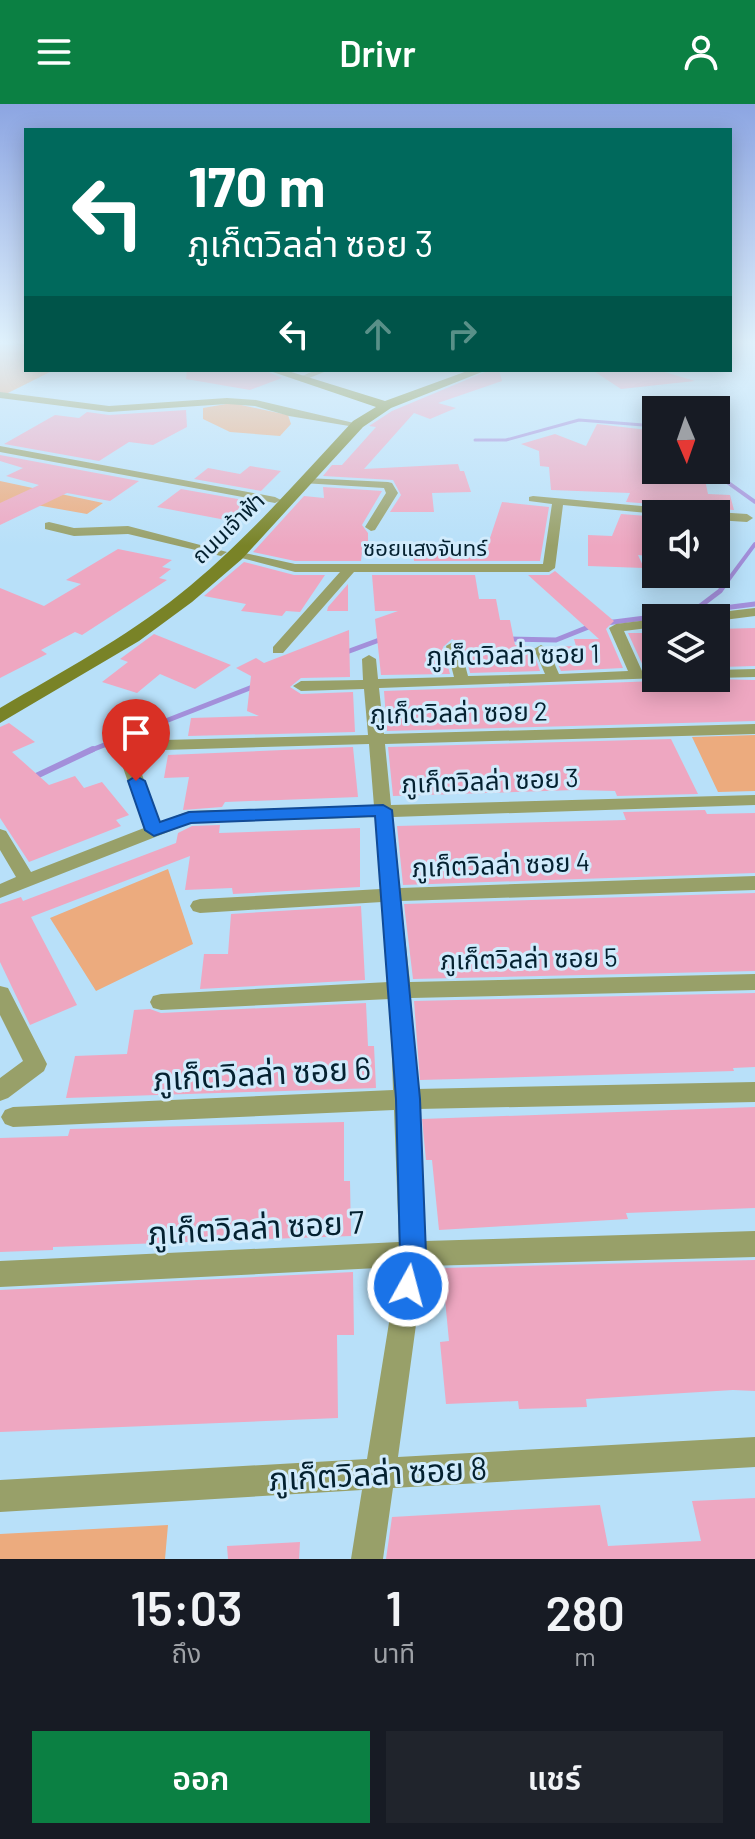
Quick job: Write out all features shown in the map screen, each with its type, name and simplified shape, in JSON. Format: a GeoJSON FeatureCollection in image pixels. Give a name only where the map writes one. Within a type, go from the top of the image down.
{"type":"FeatureCollection","features":[{"type":"Feature","properties":{"kind":"main road","name":"ถนนเจ้าฟ้า"},"geometry":{"type":"LineString","coordinates":[[0,717],[132,637],[186,598],[349,423],[369,411]]}},
{"type":"Feature","properties":{"kind":"main road","name":"ถนนเจ้าฟ้า"},"geometry":{"type":"LineString","coordinates":[[0,707],[127,625],[228,554],[306,481],[358,424],[378,411]]}},
{"type":"Feature","properties":{"kind":"street"},"geometry":{"type":"LineString","coordinates":[[282,411],[349,423]]}},
{"type":"Feature","properties":{"kind":"street"},"geometry":{"type":"LineString","coordinates":[[0,449],[275,500]]}},
{"type":"Feature","properties":{"kind":"street"},"geometry":{"type":"LineString","coordinates":[[306,481],[388,485],[392,493],[371,527]]}},
{"type":"Feature","properties":{"kind":"street"},"geometry":{"type":"LineString","coordinates":[[533,499],[642,510]]}},
{"type":"Feature","properties":{"kind":"street","name":"ซอยแสงจันทร์"},"geometry":{"type":"LineString","coordinates":[[49,526],[74,532],[128,530],[295,568],[549,568],[558,503]]}},
{"type":"Feature","properties":{"kind":"street"},"geometry":{"type":"LineString","coordinates":[[730,517],[747,518]]}},
{"type":"Feature","properties":{"kind":"street"},"geometry":{"type":"LineString","coordinates":[[278,650],[350,568]]}},
{"type":"Feature","properties":{"kind":"street"},"geometry":{"type":"LineString","coordinates":[[730,615],[755,612]]}},
{"type":"Feature","properties":{"kind":"street"},"geometry":{"type":"LineString","coordinates":[[637,676],[616,628],[642,625]]}},
{"type":"Feature","properties":{"kind":"street"},"geometry":{"type":"LineString","coordinates":[[453,646],[462,680]]}},
{"type":"Feature","properties":{"kind":"street"},"geometry":{"type":"LineString","coordinates":[[541,649],[554,678]]}},
{"type":"Feature","properties":{"kind":"street"},"geometry":{"type":"LineString","coordinates":[[367,1559],[413,1254],[408,1099],[400,990],[370,671]]}},
{"type":"Feature","properties":{"kind":"street","name":"ภูเก็ตวิลล่า ซอย 1"},"geometry":{"type":"LineString","coordinates":[[301,686],[370,671],[462,680],[642,676]]}},
{"type":"Feature","properties":{"kind":"street"},"geometry":{"type":"LineString","coordinates":[[730,674],[755,673]]}},
{"type":"Feature","properties":{"kind":"street","name":"ภูเก็ตวิลล่า ซอย 2"},"geometry":{"type":"LineString","coordinates":[[163,745],[755,729]]}},
{"type":"Feature","properties":{"kind":"street"},"geometry":{"type":"LineString","coordinates":[[127,756],[154,830]]}},
{"type":"Feature","properties":{"kind":"street","name":"ภูเก็ตวิลล่า ซอย 3"},"geometry":{"type":"LineString","coordinates":[[0,891],[189,817],[755,800]]}},
{"type":"Feature","properties":{"kind":"street"},"geometry":{"type":"LineString","coordinates":[[0,835],[27,880]]}},
{"type":"Feature","properties":{"kind":"street","name":"ภูเก็ตวิลล่า ซอย 4"},"geometry":{"type":"LineString","coordinates":[[200,906],[390,895],[755,883]]}},
{"type":"Feature","properties":{"kind":"street","name":"ภูเก็ตวิลล่า ซอย 5"},"geometry":{"type":"LineString","coordinates":[[161,1002],[400,990],[755,982]]}},
{"type":"Feature","properties":{"kind":"street"},"geometry":{"type":"LineString","coordinates":[[0,994],[36,1064],[0,1091]]}},
{"type":"Feature","properties":{"kind":"street","name":"ภูเก็ตวิลล่า ซอย 6"},"geometry":{"type":"LineString","coordinates":[[13,1117],[408,1099],[755,1092]]}},
{"type":"Feature","properties":{"kind":"street","name":"ภูเก็ตวิลล่า ซอย 7"},"geometry":{"type":"LineString","coordinates":[[0,1274],[413,1254],[755,1244]]}},
{"type":"Feature","properties":{"kind":"street","name":"ภูเก็ตวิลล่า ซอย 8"},"geometry":{"type":"LineString","coordinates":[[0,1496],[755,1452]]}},
{"type":"Feature","properties":{"kind":"shaded area"},"geometry":{"type":"Polygon","coordinates":[[[203,411],[269,411],[288,415],[291,424],[280,436],[230,432],[203,419],[203,411]]]}},
{"type":"Feature","properties":{"kind":"shaded area"},"geometry":{"type":"Polygon","coordinates":[[[0,481],[103,503],[87,514],[8,500],[0,504],[0,481]]]}},
{"type":"Feature","properties":{"kind":"shaded area"},"geometry":{"type":"Polygon","coordinates":[[[755,735],[755,791],[718,792],[692,737],[755,735]]]}},
{"type":"Feature","properties":{"kind":"shaded area"},"geometry":{"type":"Polygon","coordinates":[[[168,869],[193,944],[96,991],[50,918],[168,869]]]}},
{"type":"Feature","properties":{"kind":"shaded area"},"geometry":{"type":"Polygon","coordinates":[[[168,1525],[165,1559],[0,1559],[0,1534],[168,1525]]]}},
{"type":"Feature","properties":{"kind":"building"},"geometry":{"type":"Polygon","coordinates":[[[186,411],[187,427],[153,445],[129,442],[99,461],[4,444],[55,415],[79,418],[87,412],[109,415],[186,411]]]}},
{"type":"Feature","properties":{"kind":"building"},"geometry":{"type":"Polygon","coordinates":[[[392,411],[449,411],[430,419],[414,413],[364,469],[458,464],[460,471],[464,471],[471,492],[432,493],[434,512],[390,512],[401,495],[393,480],[323,476],[332,465],[342,465],[376,427],[369,426],[392,411]]]}},
{"type":"Feature","properties":{"kind":"building"},"geometry":{"type":"Polygon","coordinates":[[[597,424],[642,429],[642,484],[706,484],[708,494],[730,495],[734,510],[730,510],[730,500],[642,500],[642,503],[626,502],[630,493],[551,490],[549,467],[540,466],[539,451],[521,444],[555,434],[586,446],[597,424]]]}},
{"type":"Feature","properties":{"kind":"building"},"geometry":{"type":"Polygon","coordinates":[[[0,455],[139,481],[110,501],[67,493],[0,525],[0,503],[39,485],[6,476],[23,468],[0,461],[0,455]]]}},
{"type":"Feature","properties":{"kind":"building"},"geometry":{"type":"Polygon","coordinates":[[[250,466],[281,471],[261,491],[194,479],[208,468],[240,474],[250,466]]]}},
{"type":"Feature","properties":{"kind":"building"},"geometry":{"type":"Polygon","coordinates":[[[323,487],[382,491],[362,525],[368,533],[368,543],[363,543],[361,561],[295,561],[253,552],[304,496],[324,498],[323,487]]]}},
{"type":"Feature","properties":{"kind":"building"},"geometry":{"type":"Polygon","coordinates":[[[181,489],[249,501],[226,520],[157,507],[181,489]]]}},
{"type":"Feature","properties":{"kind":"building"},"geometry":{"type":"Polygon","coordinates":[[[502,502],[549,507],[540,561],[414,561],[413,548],[444,548],[444,543],[487,547],[502,502]]]}},
{"type":"Feature","properties":{"kind":"building"},"geometry":{"type":"Polygon","coordinates":[[[621,514],[642,516],[642,555],[638,555],[642,568],[588,566],[588,535],[612,536],[621,514]]]}},
{"type":"Feature","properties":{"kind":"building"},"geometry":{"type":"Polygon","coordinates":[[[118,549],[172,560],[162,567],[171,569],[159,578],[167,580],[82,635],[75,632],[41,650],[47,654],[0,678],[0,588],[44,606],[81,584],[66,580],[118,549]]]}},
{"type":"Feature","properties":{"kind":"building"},"geometry":{"type":"Polygon","coordinates":[[[244,562],[294,575],[325,575],[300,612],[286,611],[282,616],[241,611],[246,604],[204,596],[244,562]]]}},
{"type":"Feature","properties":{"kind":"building"},"geometry":{"type":"Polygon","coordinates":[[[555,571],[614,621],[606,629],[623,668],[561,671],[550,647],[576,646],[574,639],[599,639],[528,575],[549,575],[555,571]]]}},
{"type":"Feature","properties":{"kind":"building"},"geometry":{"type":"Polygon","coordinates":[[[372,575],[475,575],[479,599],[496,599],[500,620],[510,620],[515,645],[532,647],[540,671],[470,673],[463,645],[452,639],[443,647],[450,674],[381,675],[375,619],[398,611],[375,611],[372,575]]]}},
{"type":"Feature","properties":{"kind":"building"},"geometry":{"type":"Polygon","coordinates":[[[348,584],[348,611],[327,611],[328,607],[348,584]]]}},
{"type":"Feature","properties":{"kind":"building"},"geometry":{"type":"Polygon","coordinates":[[[755,628],[755,666],[730,667],[730,629],[755,628]]]}},
{"type":"Feature","properties":{"kind":"building"},"geometry":{"type":"Polygon","coordinates":[[[349,630],[350,677],[301,678],[290,687],[301,694],[353,692],[355,732],[188,736],[191,718],[259,716],[247,711],[251,676],[236,668],[256,658],[264,663],[349,630]]]}},
{"type":"Feature","properties":{"kind":"building"},"geometry":{"type":"Polygon","coordinates":[[[628,633],[642,633],[642,664],[628,633]]]}},
{"type":"Feature","properties":{"kind":"building"},"geometry":{"type":"Polygon","coordinates":[[[154,634],[231,665],[195,689],[160,674],[137,693],[102,682],[128,662],[120,659],[154,634]]]}},
{"type":"Feature","properties":{"kind":"building"},"geometry":{"type":"Polygon","coordinates":[[[730,679],[755,680],[755,721],[387,731],[384,691],[642,682],[642,692],[730,692],[730,679]]]}},
{"type":"Feature","properties":{"kind":"building"},"geometry":{"type":"Polygon","coordinates":[[[9,723],[35,742],[12,752],[49,785],[75,776],[84,788],[102,782],[129,815],[116,820],[121,826],[29,862],[0,818],[0,727],[9,723]]]}},
{"type":"Feature","properties":{"kind":"building"},"geometry":{"type":"Polygon","coordinates":[[[671,739],[698,794],[617,796],[615,791],[575,790],[393,796],[388,747],[671,739]]]}},
{"type":"Feature","properties":{"kind":"building"},"geometry":{"type":"Polygon","coordinates":[[[353,747],[358,797],[225,802],[222,807],[183,810],[189,777],[164,778],[168,755],[353,747]]]}},
{"type":"Feature","properties":{"kind":"building"},"geometry":{"type":"Polygon","coordinates":[[[705,810],[707,814],[755,813],[755,873],[403,885],[397,826],[626,820],[623,812],[705,810]]]}},
{"type":"Feature","properties":{"kind":"building"},"geometry":{"type":"Polygon","coordinates":[[[220,825],[219,833],[360,828],[360,887],[233,894],[232,888],[185,890],[190,856],[31,917],[77,1005],[30,1025],[0,962],[0,904],[21,897],[23,901],[176,843],[178,833],[192,826],[220,825]]]}},
{"type":"Feature","properties":{"kind":"building"},"geometry":{"type":"Polygon","coordinates":[[[755,893],[755,971],[413,979],[404,904],[755,893]]]}},
{"type":"Feature","properties":{"kind":"building"},"geometry":{"type":"Polygon","coordinates":[[[361,906],[365,980],[200,989],[204,954],[228,954],[231,914],[361,906]]]}},
{"type":"Feature","properties":{"kind":"building"},"geometry":{"type":"Polygon","coordinates":[[[755,993],[755,1067],[733,1068],[734,1071],[420,1080],[414,1001],[755,993]]]}},
{"type":"Feature","properties":{"kind":"building"},"geometry":{"type":"Polygon","coordinates":[[[366,1003],[368,1046],[374,1046],[376,1088],[66,1098],[75,1056],[127,1054],[134,1010],[150,1009],[161,1013],[366,1003]]]}},
{"type":"Feature","properties":{"kind":"building"},"geometry":{"type":"Polygon","coordinates":[[[755,1107],[755,1208],[626,1213],[628,1219],[439,1230],[432,1160],[426,1160],[422,1119],[755,1107]]]}},
{"type":"Feature","properties":{"kind":"building"},"geometry":{"type":"Polygon","coordinates":[[[344,1122],[344,1181],[350,1181],[351,1236],[53,1247],[53,1250],[0,1252],[0,1138],[68,1136],[70,1129],[344,1122]]]}},
{"type":"Feature","properties":{"kind":"building"},"geometry":{"type":"Polygon","coordinates":[[[755,1260],[755,1391],[586,1399],[587,1407],[519,1409],[518,1401],[446,1404],[440,1342],[449,1341],[442,1268],[755,1260]]]}},
{"type":"Feature","properties":{"kind":"building"},"geometry":{"type":"Polygon","coordinates":[[[353,1272],[354,1335],[337,1335],[338,1418],[0,1432],[0,1290],[353,1272]]]}},
{"type":"Feature","properties":{"kind":"building"},"geometry":{"type":"Polygon","coordinates":[[[755,1498],[755,1559],[386,1559],[392,1517],[600,1505],[608,1546],[701,1541],[692,1501],[755,1498]]]}},
{"type":"Feature","properties":{"kind":"building"},"geometry":{"type":"Polygon","coordinates":[[[300,1542],[299,1559],[228,1559],[227,1546],[300,1542]]]}},
{"type":"Feature","properties":{"kind":"waterway"},"geometry":{"type":"LineString","coordinates":[[475,440],[506,440],[579,420],[642,425]]}},
{"type":"Feature","properties":{"kind":"waterway"},"geometry":{"type":"LineString","coordinates":[[730,484],[755,502]]}},
{"type":"Feature","properties":{"kind":"waterway"},"geometry":{"type":"LineString","coordinates":[[730,578],[755,544]]}},
{"type":"Feature","properties":{"kind":"waterway"},"geometry":{"type":"LineString","coordinates":[[703,604],[722,588]]}},
{"type":"Feature","properties":{"kind":"waterway"},"geometry":{"type":"LineString","coordinates":[[606,623],[755,604]]}},
{"type":"Feature","properties":{"kind":"waterway"},"geometry":{"type":"LineString","coordinates":[[509,639],[556,640],[591,626]]}},
{"type":"Feature","properties":{"kind":"waterway"},"geometry":{"type":"LineString","coordinates":[[344,653],[382,639]]}},
{"type":"Feature","properties":{"kind":"waterway"},"geometry":{"type":"LineString","coordinates":[[89,751],[255,686]]}},
{"type":"Feature","properties":{"kind":"waterway"},"geometry":{"type":"LineString","coordinates":[[32,778],[93,749]]}},
{"type":"Feature","properties":{"kind":"route"},"geometry":{"type":"LineString","coordinates":[[136,781],[154,830],[189,817],[383,810],[408,1099],[413,1254],[408,1286]]}}]}
